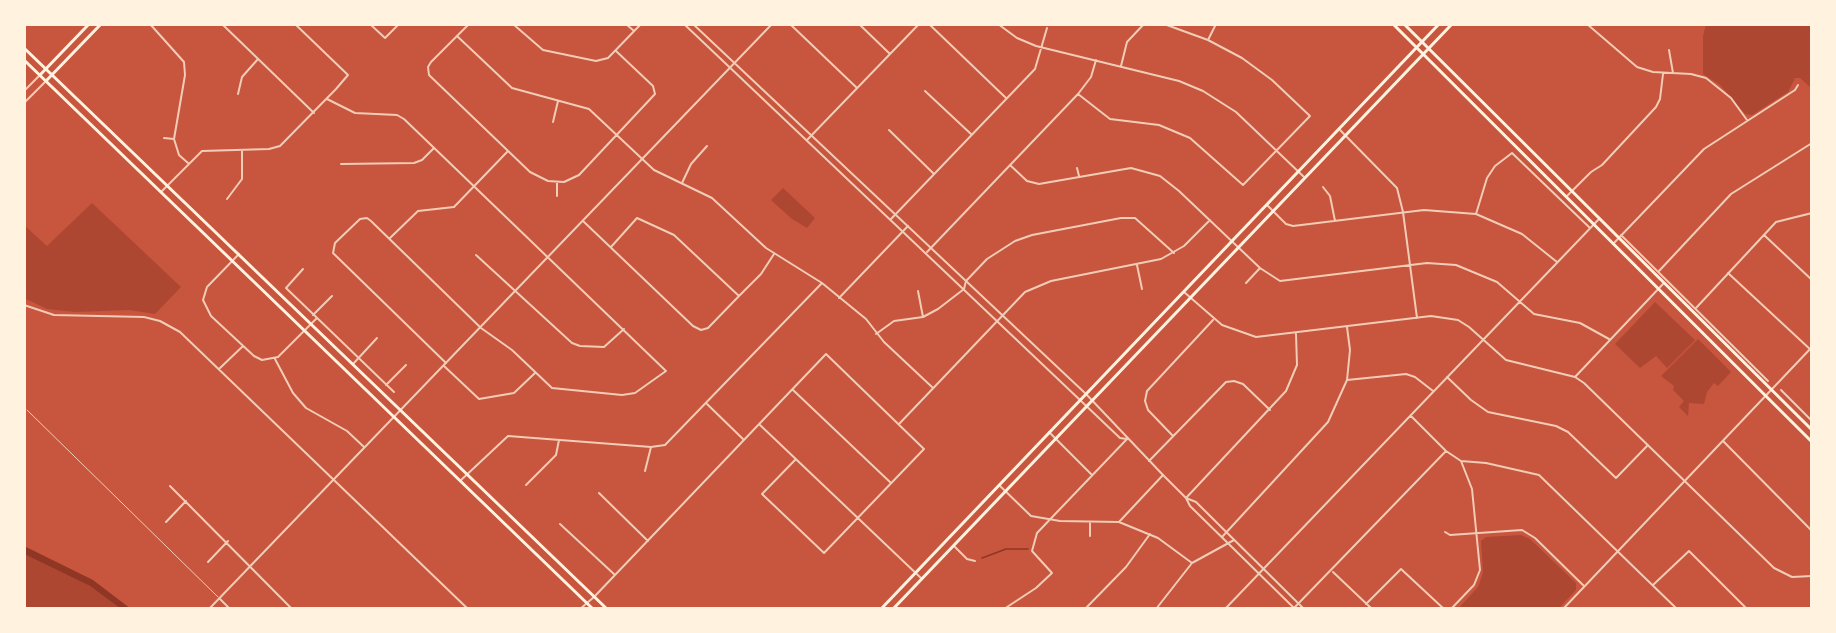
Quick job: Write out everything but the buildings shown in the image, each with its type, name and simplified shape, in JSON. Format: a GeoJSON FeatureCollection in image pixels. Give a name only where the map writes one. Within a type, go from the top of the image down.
{"type":"FeatureCollection","features":[{"type":"Feature","properties":{"kind":"main road"},"geometry":{"type":"LineString","coordinates":[[40,75],[89,24]]}},
{"type":"Feature","properties":{"kind":"main road"},"geometry":{"type":"LineString","coordinates":[[46,81],[101,24]]}},
{"type":"Feature","properties":{"kind":"main road"},"geometry":{"type":"LineString","coordinates":[[1393,24],[1812,442]]}},
{"type":"Feature","properties":{"kind":"main road"},"geometry":{"type":"LineString","coordinates":[[1404,24],[1812,430]]}},
{"type":"Feature","properties":{"kind":"main road"},"geometry":{"type":"LineString","coordinates":[[881,609],[1439,24]]}},
{"type":"Feature","properties":{"kind":"main road"},"geometry":{"type":"LineString","coordinates":[[893,609],[1452,24]]}},
{"type":"Feature","properties":{"kind":"main road"},"geometry":{"type":"LineString","coordinates":[[24,48],[607,609]]}},
{"type":"Feature","properties":{"kind":"main road"},"geometry":{"type":"LineString","coordinates":[[24,60],[593,609]]}},
{"type":"Feature","properties":{"kind":"street"},"geometry":{"type":"LineString","coordinates":[[150,24],[180,56],[185,67],[174,139],[179,155],[188,163]]}},
{"type":"Feature","properties":{"kind":"street"},"geometry":{"type":"LineString","coordinates":[[222,24],[314,112]]}},
{"type":"Feature","properties":{"kind":"street"},"geometry":{"type":"LineString","coordinates":[[161,192],[202,151],[280,146],[348,75],[295,24]]}},
{"type":"Feature","properties":{"kind":"street"},"geometry":{"type":"LineString","coordinates":[[370,24],[385,38],[399,24]]}},
{"type":"Feature","properties":{"kind":"street"},"geometry":{"type":"LineString","coordinates":[[468,24],[431,63],[428,71],[432,79],[537,177],[557,182],[579,175],[655,94],[653,86],[616,51]]}},
{"type":"Feature","properties":{"kind":"street"},"geometry":{"type":"LineString","coordinates":[[513,24],[543,50],[596,61],[608,58],[641,24]]}},
{"type":"Feature","properties":{"kind":"street"},"geometry":{"type":"LineString","coordinates":[[626,24],[634,31]]}},
{"type":"Feature","properties":{"kind":"street"},"geometry":{"type":"LineString","coordinates":[[684,24],[927,252],[1120,438],[1127,439]]}},
{"type":"Feature","properties":{"kind":"street"},"geometry":{"type":"LineString","coordinates":[[693,24],[1086,394],[1186,498],[1190,506],[1294,609],[1446,451]]}},
{"type":"Feature","properties":{"kind":"street"},"geometry":{"type":"LineString","coordinates":[[209,609],[772,24]]}},
{"type":"Feature","properties":{"kind":"street"},"geometry":{"type":"LineString","coordinates":[[790,24],[857,88]]}},
{"type":"Feature","properties":{"kind":"street"},"geometry":{"type":"LineString","coordinates":[[859,24],[890,54]]}},
{"type":"Feature","properties":{"kind":"street"},"geometry":{"type":"LineString","coordinates":[[807,140],[919,24]]}},
{"type":"Feature","properties":{"kind":"street"},"geometry":{"type":"LineString","coordinates":[[929,24],[1006,98]]}},
{"type":"Feature","properties":{"kind":"street"},"geometry":{"type":"LineString","coordinates":[[998,24],[1017,39],[1043,48],[1190,85],[1214,97],[1236,112],[1305,179]]}},
{"type":"Feature","properties":{"kind":"street"},"geometry":{"type":"LineString","coordinates":[[1137,24],[1141,27]]}},
{"type":"Feature","properties":{"kind":"street"},"geometry":{"type":"LineString","coordinates":[[1121,66],[1127,42],[1144,24]]}},
{"type":"Feature","properties":{"kind":"street"},"geometry":{"type":"LineString","coordinates":[[1078,94],[1110,119],[1159,125],[1190,138],[1243,185],[1310,116],[1260,70],[1208,40],[1164,24]]}},
{"type":"Feature","properties":{"kind":"street"},"geometry":{"type":"LineString","coordinates":[[1208,40],[1216,24]]}},
{"type":"Feature","properties":{"kind":"street"},"geometry":{"type":"LineString","coordinates":[[1587,24],[1629,62],[1645,71],[1663,74],[1691,74],[1706,78],[1731,98],[1747,120]]}},
{"type":"Feature","properties":{"kind":"street"},"geometry":{"type":"LineString","coordinates":[[891,219],[1035,69],[1047,28]]}},
{"type":"Feature","properties":{"kind":"street"},"geometry":{"type":"LineString","coordinates":[[457,36],[512,88],[590,109],[660,174],[720,203],[750,235],[774,254],[822,283],[866,319],[876,334],[932,387]]}},
{"type":"Feature","properties":{"kind":"street"},"geometry":{"type":"LineString","coordinates":[[1669,50],[1673,73]]}},
{"type":"Feature","properties":{"kind":"street"},"geometry":{"type":"LineString","coordinates":[[238,94],[242,77],[258,59]]}},
{"type":"Feature","properties":{"kind":"street"},"geometry":{"type":"LineString","coordinates":[[927,252],[1078,94],[1091,77],[1096,60]]}},
{"type":"Feature","properties":{"kind":"street"},"geometry":{"type":"LineString","coordinates":[[1567,196],[1591,172],[1602,165],[1656,107],[1660,99],[1663,74]]}},
{"type":"Feature","properties":{"kind":"street"},"geometry":{"type":"LineString","coordinates":[[24,91],[40,75]]}},
{"type":"Feature","properties":{"kind":"street"},"geometry":{"type":"LineString","coordinates":[[24,103],[46,81]]}},
{"type":"Feature","properties":{"kind":"street"},"geometry":{"type":"LineString","coordinates":[[1613,244],[1691,161],[1715,140],[1795,90],[1798,85]]}},
{"type":"Feature","properties":{"kind":"street"},"geometry":{"type":"LineString","coordinates":[[925,91],[971,134]]}},
{"type":"Feature","properties":{"kind":"street"},"geometry":{"type":"LineString","coordinates":[[327,99],[365,115],[397,115],[666,370],[647,387],[635,393],[622,395],[557,390],[535,373],[512,350],[481,328],[371,221],[363,218],[335,243],[333,247],[335,257],[479,399],[514,393],[535,373]]}},
{"type":"Feature","properties":{"kind":"street"},"geometry":{"type":"LineString","coordinates":[[554,122],[558,101]]}},
{"type":"Feature","properties":{"kind":"street"},"geometry":{"type":"LineString","coordinates":[[889,130],[934,174]]}},
{"type":"Feature","properties":{"kind":"street"},"geometry":{"type":"LineString","coordinates":[[1340,130],[1397,188],[1403,212],[1417,318]]}},
{"type":"Feature","properties":{"kind":"street"},"geometry":{"type":"LineString","coordinates":[[164,138],[174,139]]}},
{"type":"Feature","properties":{"kind":"street"},"geometry":{"type":"LineString","coordinates":[[1658,271],[1731,194],[1812,143]]}},
{"type":"Feature","properties":{"kind":"street"},"geometry":{"type":"LineString","coordinates":[[682,183],[691,164],[707,146]]}},
{"type":"Feature","properties":{"kind":"street"},"geometry":{"type":"LineString","coordinates":[[341,164],[414,163],[422,160],[434,148]]}},
{"type":"Feature","properties":{"kind":"street"},"geometry":{"type":"LineString","coordinates":[[228,199],[242,179],[242,150]]}},
{"type":"Feature","properties":{"kind":"street"},"geometry":{"type":"LineString","coordinates":[[390,239],[418,211],[454,207],[508,151]]}},
{"type":"Feature","properties":{"kind":"street"},"geometry":{"type":"LineString","coordinates":[[1476,214],[1487,178],[1504,157],[1515,154],[1590,228]]}},
{"type":"Feature","properties":{"kind":"street"},"geometry":{"type":"LineString","coordinates":[[1010,165],[1033,184],[1131,168],[1145,171],[1169,182],[1274,279],[1286,281],[1444,264],[1470,269],[1497,282],[1534,314],[1580,323],[1609,339]]}},
{"type":"Feature","properties":{"kind":"street"},"geometry":{"type":"LineString","coordinates":[[1077,168],[1079,176]]}},
{"type":"Feature","properties":{"kind":"street"},"geometry":{"type":"LineString","coordinates":[[557,182],[557,196]]}},
{"type":"Feature","properties":{"kind":"street"},"geometry":{"type":"LineString","coordinates":[[1323,187],[1330,196],[1335,221]]}},
{"type":"Feature","properties":{"kind":"street"},"geometry":{"type":"LineString","coordinates":[[1267,205],[1293,226],[1403,212],[1435,210],[1476,214],[1522,234],[1557,262]]}},
{"type":"Feature","properties":{"kind":"street"},"geometry":{"type":"LineString","coordinates":[[1696,308],[1776,222],[1812,213]]}},
{"type":"Feature","properties":{"kind":"street"},"geometry":{"type":"LineString","coordinates":[[611,247],[637,218],[674,235],[740,296]]}},
{"type":"Feature","properties":{"kind":"street"},"geometry":{"type":"LineString","coordinates":[[876,334],[894,321],[923,317],[950,302],[964,289],[966,281],[987,260],[1015,241],[1032,235],[1121,218],[1135,218],[1174,253]]}},
{"type":"Feature","properties":{"kind":"street"},"geometry":{"type":"LineString","coordinates":[[1225,609],[1599,218]]}},
{"type":"Feature","properties":{"kind":"street"},"geometry":{"type":"LineString","coordinates":[[899,424],[1025,291],[1042,283],[1137,265],[1174,253],[1210,220]]}},
{"type":"Feature","properties":{"kind":"street"},"geometry":{"type":"LineString","coordinates":[[583,221],[693,326],[701,330],[708,328],[740,296],[761,274],[774,254]]}},
{"type":"Feature","properties":{"kind":"street"},"geometry":{"type":"LineString","coordinates":[[839,298],[908,226]]}},
{"type":"Feature","properties":{"kind":"street"},"geometry":{"type":"LineString","coordinates":[[1764,234],[1812,280]]}},
{"type":"Feature","properties":{"kind":"street"},"geometry":{"type":"LineString","coordinates":[[1619,236],[1658,271],[1768,381]]}},
{"type":"Feature","properties":{"kind":"street"},"geometry":{"type":"LineString","coordinates":[[239,254],[207,287],[203,300],[211,316],[243,346],[259,359],[275,359],[317,318]]}},
{"type":"Feature","properties":{"kind":"street"},"geometry":{"type":"LineString","coordinates":[[476,255],[572,343],[580,346],[604,347],[624,329]]}},
{"type":"Feature","properties":{"kind":"street"},"geometry":{"type":"LineString","coordinates":[[1137,265],[1143,289]]}},
{"type":"Feature","properties":{"kind":"street"},"geometry":{"type":"LineString","coordinates":[[1246,283],[1260,268]]}},
{"type":"Feature","properties":{"kind":"street"},"geometry":{"type":"LineString","coordinates":[[303,269],[286,288],[394,392]]}},
{"type":"Feature","properties":{"kind":"street"},"geometry":{"type":"LineString","coordinates":[[1563,609],[1812,349],[1728,273]]}},
{"type":"Feature","properties":{"kind":"street"},"geometry":{"type":"LineString","coordinates":[[460,481],[508,436],[651,447],[669,443],[822,283]]}},
{"type":"Feature","properties":{"kind":"street"},"geometry":{"type":"LineString","coordinates":[[1575,377],[1663,284]]}},
{"type":"Feature","properties":{"kind":"street"},"geometry":{"type":"LineString","coordinates":[[918,291],[923,317]]}},
{"type":"Feature","properties":{"kind":"street"},"geometry":{"type":"LineString","coordinates":[[1184,292],[1213,320],[1234,331],[1256,337],[1431,316],[1458,320],[1496,354],[1516,364],[1575,377],[1593,390],[1774,568],[1792,577],[1812,576]]}},
{"type":"Feature","properties":{"kind":"street"},"geometry":{"type":"LineString","coordinates":[[314,315],[332,296]]}},
{"type":"Feature","properties":{"kind":"street"},"geometry":{"type":"LineString","coordinates":[[24,305],[54,315],[152,318],[180,332],[466,608]]}},
{"type":"Feature","properties":{"kind":"street"},"geometry":{"type":"LineString","coordinates":[[1174,436],[1148,410],[1145,401],[1147,391],[1213,320]]}},
{"type":"Feature","properties":{"kind":"street"},"geometry":{"type":"LineString","coordinates":[[1221,537],[1328,422],[1347,380],[1350,350],[1347,327]]}},
{"type":"Feature","properties":{"kind":"street"},"geometry":{"type":"LineString","coordinates":[[1186,498],[1270,410],[1293,378],[1298,358],[1296,334]]}},
{"type":"Feature","properties":{"kind":"street"},"geometry":{"type":"LineString","coordinates":[[353,364],[377,338]]}},
{"type":"Feature","properties":{"kind":"street"},"geometry":{"type":"LineString","coordinates":[[219,369],[243,346]]}},
{"type":"Feature","properties":{"kind":"street"},"geometry":{"type":"LineString","coordinates":[[580,609],[826,354],[924,448],[824,553],[762,494],[796,459]]}},
{"type":"Feature","properties":{"kind":"street"},"geometry":{"type":"LineString","coordinates":[[275,359],[286,381],[303,405],[350,433],[365,448]]}},
{"type":"Feature","properties":{"kind":"street"},"geometry":{"type":"LineString","coordinates":[[386,385],[406,365]]}},
{"type":"Feature","properties":{"kind":"street"},"geometry":{"type":"LineString","coordinates":[[1347,380],[1406,375],[1415,377],[1433,391]]}},
{"type":"Feature","properties":{"kind":"street"},"geometry":{"type":"LineString","coordinates":[[1447,377],[1471,400],[1488,412],[1556,426],[1568,432],[1616,478],[1648,445]]}},
{"type":"Feature","properties":{"kind":"street"},"geometry":{"type":"LineString","coordinates":[[1149,461],[1222,386],[1230,381],[1243,384],[1270,410]]}},
{"type":"Feature","properties":{"kind":"street"},"geometry":{"type":"LineString","coordinates":[[793,390],[891,483]]}},
{"type":"Feature","properties":{"kind":"street"},"geometry":{"type":"LineString","coordinates":[[1781,390],[1812,421]]}},
{"type":"Feature","properties":{"kind":"street"},"geometry":{"type":"LineString","coordinates":[[706,404],[744,440]]}},
{"type":"Feature","properties":{"kind":"street"},"geometry":{"type":"LineString","coordinates":[[1410,415],[1446,451],[1461,461],[1486,463],[1539,475],[1619,550],[1677,609]]}},
{"type":"Feature","properties":{"kind":"street"},"geometry":{"type":"LineString","coordinates":[[760,424],[922,579]]}},
{"type":"Feature","properties":{"kind":"street"},"geometry":{"type":"LineString","coordinates":[[1050,432],[1092,475]]}},
{"type":"Feature","properties":{"kind":"street"},"geometry":{"type":"LineString","coordinates":[[1004,609],[1036,588],[1052,573],[1035,556],[1031,546],[1036,533],[1127,439]]}},
{"type":"Feature","properties":{"kind":"street"},"geometry":{"type":"LineString","coordinates":[[526,485],[556,455],[559,440]]}},
{"type":"Feature","properties":{"kind":"street"},"geometry":{"type":"LineString","coordinates":[[1723,441],[1812,531]]}},
{"type":"Feature","properties":{"kind":"street"},"geometry":{"type":"LineString","coordinates":[[645,471],[651,447]]}},
{"type":"Feature","properties":{"kind":"street"},"geometry":{"type":"LineString","coordinates":[[1451,609],[1474,585],[1479,575],[1472,489],[1461,461]]}},
{"type":"Feature","properties":{"kind":"street"},"geometry":{"type":"LineString","coordinates":[[1119,522],[1163,475]]}},
{"type":"Feature","properties":{"kind":"street"},"geometry":{"type":"LineString","coordinates":[[170,486],[228,541],[249,567],[292,609]]}},
{"type":"Feature","properties":{"kind":"street"},"geometry":{"type":"LineString","coordinates":[[999,486],[1031,516],[1048,520],[1090,523],[1119,522],[1150,534],[1192,563]]}},
{"type":"Feature","properties":{"kind":"street"},"geometry":{"type":"LineString","coordinates":[[599,493],[648,541]]}},
{"type":"Feature","properties":{"kind":"street"},"geometry":{"type":"LineString","coordinates":[[1186,498],[1196,502],[1304,609]]}},
{"type":"Feature","properties":{"kind":"street"},"geometry":{"type":"LineString","coordinates":[[166,522],[186,501]]}},
{"type":"Feature","properties":{"kind":"street"},"geometry":{"type":"LineString","coordinates":[[1090,523],[1090,536]]}},
{"type":"Feature","properties":{"kind":"street"},"geometry":{"type":"LineString","coordinates":[[560,524],[615,575]]}},
{"type":"Feature","properties":{"kind":"street"},"geometry":{"type":"LineString","coordinates":[[1445,532],[1450,535],[1516,530],[1528,533],[1584,587]]}},
{"type":"Feature","properties":{"kind":"street"},"geometry":{"type":"LineString","coordinates":[[1085,609],[1126,567],[1150,534]]}},
{"type":"Feature","properties":{"kind":"street"},"geometry":{"type":"LineString","coordinates":[[1156,609],[1192,563],[1234,540]]}},
{"type":"Feature","properties":{"kind":"street"},"geometry":{"type":"LineString","coordinates":[[208,562],[228,541]]}},
{"type":"Feature","properties":{"kind":"street"},"geometry":{"type":"LineString","coordinates":[[954,546],[967,559],[975,561]]}},
{"type":"Feature","properties":{"kind":"street"},"geometry":{"type":"LineString","coordinates":[[1653,585],[1689,551],[1747,609]]}},
{"type":"Feature","properties":{"kind":"street"},"geometry":{"type":"LineString","coordinates":[[1366,604],[1401,568],[1444,609]]}},
{"type":"Feature","properties":{"kind":"street"},"geometry":{"type":"LineString","coordinates":[[1332,571],[1372,609]]}},
{"type":"Feature","properties":{"kind":"street"},"geometry":{"type":"LineString","coordinates":[[220,599],[230,609]]}},
{"type":"Feature","properties":{"kind":"lane"},"geometry":{"type":"LineString","coordinates":[[27,410],[220,599]]}},
{"type":"Feature","properties":{"kind":"shaded area"},"geometry":{"type":"Polygon","coordinates":[[[1706,24],[1812,24],[1811,88],[1800,78],[1795,78],[1788,92],[1752,115],[1745,114],[1720,85],[1703,74],[1703,36],[1706,24]]]}},
{"type":"Feature","properties":{"kind":"shaded area"},"geometry":{"type":"Polygon","coordinates":[[[783,188],[815,218],[807,228],[792,219],[771,200],[783,188]]]}},
{"type":"Feature","properties":{"kind":"shaded area"},"geometry":{"type":"Polygon","coordinates":[[[92,203],[181,287],[155,314],[130,310],[76,312],[47,309],[24,298],[24,225],[47,246],[92,203]]]}},
{"type":"Feature","properties":{"kind":"shaded area"},"geometry":{"type":"Polygon","coordinates":[[[1655,302],[1695,340],[1667,368],[1656,356],[1640,368],[1615,344],[1655,302]]]}},
{"type":"Feature","properties":{"kind":"shaded area"},"geometry":{"type":"Polygon","coordinates":[[[1698,339],[1731,372],[1718,386],[1714,383],[1707,392],[1704,404],[1689,403],[1688,416],[1679,407],[1684,401],[1673,390],[1674,386],[1661,376],[1698,339]]]}},
{"type":"Feature","properties":{"kind":"shaded area"},"geometry":{"type":"Polygon","coordinates":[[[1521,535],[1530,539],[1576,583],[1576,590],[1558,609],[1458,609],[1478,587],[1483,573],[1481,541],[1486,537],[1521,535]]]}},
{"type":"Feature","properties":{"kind":"shaded area"},"geometry":{"type":"Polygon","coordinates":[[[24,546],[93,580],[131,609],[121,609],[90,586],[24,554],[24,546]]]}},
{"type":"Feature","properties":{"kind":"shaded area"},"geometry":{"type":"Polygon","coordinates":[[[24,554],[90,586],[121,609],[24,609],[24,554]]]}},
{"type":"Feature","properties":{"kind":"waterway"},"geometry":{"type":"LineString","coordinates":[[982,558],[1006,549],[1028,549]]}}]}
